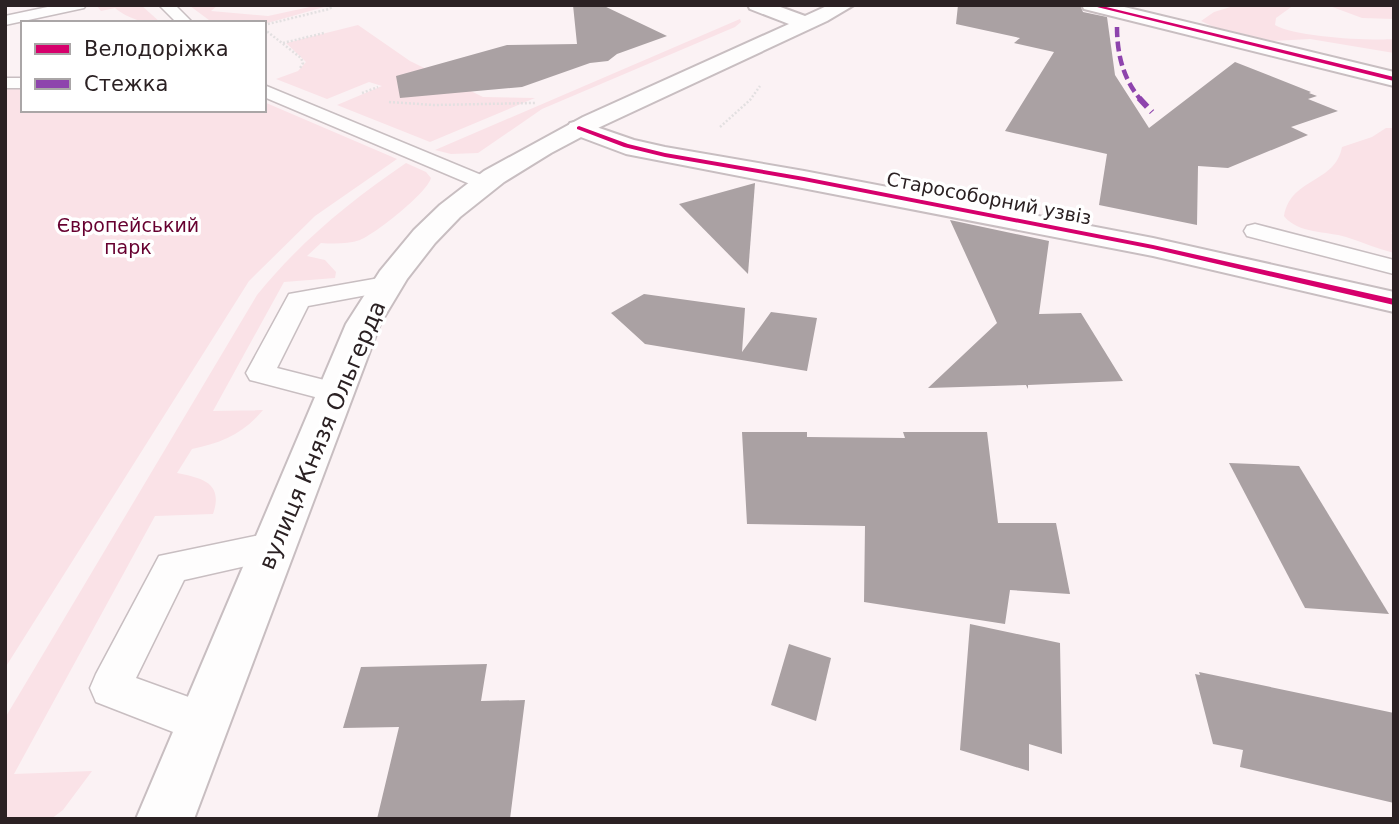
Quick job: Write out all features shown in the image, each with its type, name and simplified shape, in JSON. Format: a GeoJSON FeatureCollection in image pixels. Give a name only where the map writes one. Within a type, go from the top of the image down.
{"type":"FeatureCollection","features":[{"type":"Feature","properties":{"kind":"main road"},"geometry":{"type":"LineString","coordinates":[[757,5],[806,23]]}},
{"type":"Feature","properties":{"kind":"main road","name":"вулиця Князя Ольгерда"},"geometry":{"type":"LineString","coordinates":[[165,819],[363,324],[385,285],[411,252],[450,211],[512,163],[579,128],[845,5]]}},
{"type":"Feature","properties":{"kind":"main road"},"geometry":{"type":"LineString","coordinates":[[1091,5],[1394,79]]}},
{"type":"Feature","properties":{"kind":"main road","name":"Старособорний узвіз"},"geometry":{"type":"LineString","coordinates":[[579,128],[633,148],[1153,247],[1394,302]]}},
{"type":"Feature","properties":{"kind":"lane"},"geometry":{"type":"LineString","coordinates":[[5,21],[79,5]]}},
{"type":"Feature","properties":{"kind":"lane"},"geometry":{"type":"LineString","coordinates":[[167,6],[184,21]]}},
{"type":"Feature","properties":{"kind":"lane"},"geometry":{"type":"LineString","coordinates":[[266,91],[484,183]]}},
{"type":"Feature","properties":{"kind":"lane"},"geometry":{"type":"LineString","coordinates":[[1255,231],[1394,267]]}},
{"type":"Feature","properties":{"kind":"lane"},"geometry":{"type":"LineString","coordinates":[[334,392],[260,373],[299,300],[385,285]]}},
{"type":"Feature","properties":{"kind":"lane"},"geometry":{"type":"LineString","coordinates":[[204,723],[110,688],[172,567],[274,547]]}},
{"type":"Feature","properties":{"kind":"path"},"geometry":{"type":"LineString","coordinates":[[266,24],[335,5]]}},
{"type":"Feature","properties":{"kind":"path"},"geometry":{"type":"LineString","coordinates":[[282,43],[324,33]]}},
{"type":"Feature","properties":{"kind":"path"},"geometry":{"type":"LineString","coordinates":[[704,162],[720,128],[755,94],[762,80]]}},
{"type":"Feature","properties":{"kind":"path"},"geometry":{"type":"LineString","coordinates":[[381,102],[434,105],[535,103]]}},
{"type":"Feature","properties":{"kind":"green space"},"geometry":{"type":"Polygon","coordinates":[[[141,5],[159,21],[136,20],[115,8],[101,11],[97,6],[141,5]]]}},
{"type":"Feature","properties":{"kind":"green space"},"geometry":{"type":"Polygon","coordinates":[[[218,5],[211,11],[268,16],[331,5],[266,23],[266,21],[210,21],[190,6],[218,5]]]}},
{"type":"Feature","properties":{"kind":"green space"},"geometry":{"type":"Polygon","coordinates":[[[1237,5],[1294,5],[1276,18],[1275,25],[1298,33],[1315,35],[1351,39],[1394,39],[1394,53],[1310,39],[1273,41],[1214,27],[1201,21],[1214,12],[1237,5]]]}},
{"type":"Feature","properties":{"kind":"green space"},"geometry":{"type":"Polygon","coordinates":[[[1327,5],[1394,5],[1394,19],[1362,18],[1327,5]]]}},
{"type":"Feature","properties":{"kind":"green space"},"geometry":{"type":"Polygon","coordinates":[[[740,19],[741,22],[735,27],[542,109],[478,153],[451,154],[435,150],[740,19]]]}},
{"type":"Feature","properties":{"kind":"green space"},"geometry":{"type":"Polygon","coordinates":[[[358,25],[410,61],[483,97],[535,98],[430,142],[337,105],[382,86],[369,82],[327,99],[276,79],[298,71],[306,62],[286,43],[358,25]]]}},
{"type":"Feature","properties":{"kind":"green space","name":"Європейський парк"},"geometry":{"type":"Polygon","coordinates":[[[5,89],[21,89],[21,112],[266,112],[266,103],[397,159],[315,216],[249,281],[5,668],[5,89]]]}},
{"type":"Feature","properties":{"kind":"green space"},"geometry":{"type":"Polygon","coordinates":[[[1386,128],[1394,128],[1394,231],[1391,233],[1394,236],[1394,253],[1346,237],[1305,229],[1284,216],[1288,203],[1295,194],[1331,168],[1342,147],[1372,137],[1386,128]]]}},
{"type":"Feature","properties":{"kind":"green space"},"geometry":{"type":"Polygon","coordinates":[[[406,163],[426,172],[431,178],[411,203],[360,240],[321,243],[307,256],[325,260],[336,272],[335,278],[284,282],[213,411],[263,410],[232,436],[192,449],[177,473],[202,480],[213,488],[216,503],[213,514],[155,516],[14,774],[92,771],[63,810],[51,819],[5,819],[5,718],[257,295],[291,257],[327,223],[406,163]]]}},
{"type":"Feature","properties":{"kind":"building"},"geometry":{"type":"Polygon","coordinates":[[[573,5],[602,5],[667,36],[617,54],[608,61],[590,63],[522,87],[400,98],[396,76],[507,45],[577,44],[573,5]]]}},
{"type":"Feature","properties":{"kind":"building"},"geometry":{"type":"Polygon","coordinates":[[[958,5],[1080,5],[1083,12],[1107,17],[1115,75],[1149,128],[1235,62],[1311,92],[1309,93],[1317,96],[1308,99],[1338,111],[1291,127],[1308,135],[1228,168],[1198,166],[1197,225],[1099,205],[1107,154],[1005,131],[1054,52],[1014,43],[1020,38],[956,24],[958,5]]]}},
{"type":"Feature","properties":{"kind":"building"},"geometry":{"type":"Polygon","coordinates":[[[755,183],[748,274],[679,204],[755,183]]]}},
{"type":"Feature","properties":{"kind":"building"},"geometry":{"type":"Polygon","coordinates":[[[950,220],[1049,241],[1039,314],[1081,313],[1123,381],[1028,385],[1028,389],[1026,385],[928,388],[997,323],[950,220]]]}},
{"type":"Feature","properties":{"kind":"building"},"geometry":{"type":"Polygon","coordinates":[[[644,294],[745,308],[742,352],[771,312],[817,318],[807,371],[645,344],[611,313],[644,294]]]}},
{"type":"Feature","properties":{"kind":"building"},"geometry":{"type":"Polygon","coordinates":[[[742,432],[807,432],[807,437],[905,438],[903,432],[987,432],[998,523],[1056,523],[1070,594],[1010,590],[1005,624],[864,602],[865,526],[747,524],[742,432]]]}},
{"type":"Feature","properties":{"kind":"building"},"geometry":{"type":"Polygon","coordinates":[[[1229,463],[1299,466],[1389,614],[1305,608],[1229,463]]]}},
{"type":"Feature","properties":{"kind":"building"},"geometry":{"type":"Polygon","coordinates":[[[970,624],[1060,643],[1062,754],[1029,744],[1029,771],[960,750],[970,624]]]}},
{"type":"Feature","properties":{"kind":"building"},"geometry":{"type":"Polygon","coordinates":[[[789,644],[831,658],[816,721],[771,705],[789,644]]]}},
{"type":"Feature","properties":{"kind":"building"},"geometry":{"type":"Polygon","coordinates":[[[487,664],[481,701],[525,700],[510,819],[377,819],[399,727],[343,728],[361,667],[487,664]]]}},
{"type":"Feature","properties":{"kind":"building"},"geometry":{"type":"Polygon","coordinates":[[[1199,672],[1394,713],[1394,803],[1240,767],[1243,750],[1213,744],[1195,674],[1200,675],[1199,672]]]}},
{"type":"Feature","properties":{"kind":"marked path"},"geometry":{"type":"LineString","coordinates":[[1117,27],[1118,51],[1125,74],[1136,94],[1152,112]]}},
{"type":"Feature","properties":{"kind":"cycle path"},"geometry":{"type":"LineString","coordinates":[[1091,5],[1394,79]]}},
{"type":"Feature","properties":{"kind":"cycle path"},"geometry":{"type":"LineString","coordinates":[[579,128],[626,146],[665,155],[804,179],[1153,247],[1394,302]]}}]}
